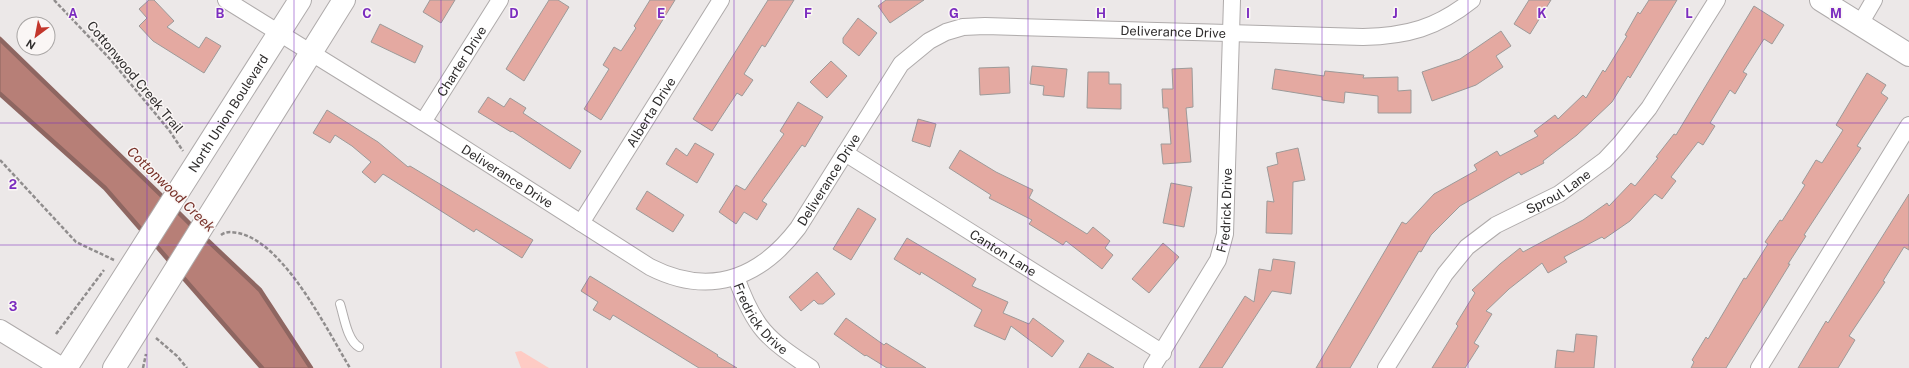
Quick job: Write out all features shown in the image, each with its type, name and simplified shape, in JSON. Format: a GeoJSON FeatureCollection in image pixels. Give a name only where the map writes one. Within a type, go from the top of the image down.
{"type":"FeatureCollection","features":[{"type":"Feature","properties":{"kind":"main road","name":"North Union Boulevard"},"geometry":{"type":"LineString","coordinates":[[66,368],[300,0]]}},
{"type":"Feature","properties":{"kind":"main road"},"geometry":{"type":"LineString","coordinates":[[114,368],[149,330],[212,212],[344,0]]}},
{"type":"Feature","properties":{"kind":"main road"},"geometry":{"type":"LineString","coordinates":[[1821,0],[1909,55]]}},
{"type":"Feature","properties":{"kind":"street","name":"Deliverance Drive"},"geometry":{"type":"LineString","coordinates":[[226,0],[423,122],[650,267],[667,276],[700,282],[736,277],[758,266],[787,242],[798,228],[901,64],[929,41],[952,30],[964,27],[985,26],[1363,37],[1388,36],[1407,34],[1443,20],[1472,0]]}},
{"type":"Feature","properties":{"kind":"street","name":"Charter Drive"},"geometry":{"type":"LineString","coordinates":[[423,122],[500,0]]}},
{"type":"Feature","properties":{"kind":"street","name":"Alberta Drive"},"geometry":{"type":"LineString","coordinates":[[580,223],[721,0]]}},
{"type":"Feature","properties":{"kind":"street"},"geometry":{"type":"LineString","coordinates":[[1231,33],[1232,0]]}},
{"type":"Feature","properties":{"kind":"street","name":"Sproul Lane"},"geometry":{"type":"LineString","coordinates":[[1386,368],[1445,274],[1467,247],[1496,225],[1559,194],[1604,160],[1620,144],[1649,108],[1717,0]]}},
{"type":"Feature","properties":{"kind":"street"},"geometry":{"type":"LineString","coordinates":[[1860,24],[1874,0]]}},
{"type":"Feature","properties":{"kind":"street","name":"Fredrick Drive"},"geometry":{"type":"LineString","coordinates":[[1152,368],[1163,353],[1212,271],[1223,247],[1225,234],[1231,33]]}},
{"type":"Feature","properties":{"kind":"street"},"geometry":{"type":"LineString","coordinates":[[1759,368],[1909,125]]}},
{"type":"Feature","properties":{"kind":"street","name":"Canton Lane"},"geometry":{"type":"LineString","coordinates":[[845,153],[1163,353]]}},
{"type":"Feature","properties":{"kind":"street","name":"Fredrick Drive"},"geometry":{"type":"LineString","coordinates":[[736,277],[750,312],[765,334],[776,344],[811,368]]}},
{"type":"Feature","properties":{"kind":"street"},"geometry":{"type":"LineString","coordinates":[[0,330],[62,368]]}},
{"type":"Feature","properties":{"kind":"lane"},"geometry":{"type":"LineString","coordinates":[[340,304],[350,335],[354,343],[359,346]]}},
{"type":"Feature","properties":{"kind":"path","name":"Cottonwood Creek Trail"},"geometry":{"type":"LineString","coordinates":[[54,0],[110,59],[169,130],[183,150]]}},
{"type":"Feature","properties":{"kind":"path"},"geometry":{"type":"LineString","coordinates":[[0,160],[76,242],[114,260],[98,277],[56,334]]}},
{"type":"Feature","properties":{"kind":"path"},"geometry":{"type":"LineString","coordinates":[[220,236],[228,232],[247,235],[261,244],[281,262],[301,289],[350,368]]}},
{"type":"Feature","properties":{"kind":"path"},"geometry":{"type":"LineString","coordinates":[[149,330],[152,344]]}},
{"type":"Feature","properties":{"kind":"path"},"geometry":{"type":"LineString","coordinates":[[149,330],[178,356],[186,368]]}},
{"type":"Feature","properties":{"kind":"path"},"geometry":{"type":"LineString","coordinates":[[143,368],[148,350]]}},
{"type":"Feature","properties":{"kind":"shaded area"},"geometry":{"type":"Polygon","coordinates":[[[0,39],[260,290],[311,368],[262,368],[105,188],[0,94],[0,39]]]}},
{"type":"Feature","properties":{"kind":"shaded area"},"geometry":{"type":"Polygon","coordinates":[[[521,351],[549,368],[521,368],[515,352],[521,351]]]}},
{"type":"Feature","properties":{"kind":"building"},"geometry":{"type":"Polygon","coordinates":[[[149,0],[154,0],[174,21],[167,27],[199,48],[206,37],[221,46],[204,73],[153,41],[139,26],[147,18],[139,9],[149,0]]]}},
{"type":"Feature","properties":{"kind":"building"},"geometry":{"type":"Polygon","coordinates":[[[430,0],[455,0],[441,23],[423,12],[430,0]]]}},
{"type":"Feature","properties":{"kind":"building"},"geometry":{"type":"Polygon","coordinates":[[[549,0],[558,0],[569,7],[524,81],[506,69],[549,0]]]}},
{"type":"Feature","properties":{"kind":"building"},"geometry":{"type":"Polygon","coordinates":[[[650,0],[675,0],[601,120],[584,109],[609,69],[603,65],[614,47],[621,51],[636,28],[634,26],[650,0]]]}},
{"type":"Feature","properties":{"kind":"building"},"geometry":{"type":"Polygon","coordinates":[[[768,0],[794,0],[765,47],[762,45],[744,74],[753,80],[742,96],[737,93],[712,131],[693,119],[768,0]]]}},
{"type":"Feature","properties":{"kind":"building"},"geometry":{"type":"Polygon","coordinates":[[[886,0],[924,0],[890,23],[878,6],[886,0]]]}},
{"type":"Feature","properties":{"kind":"building"},"geometry":{"type":"Polygon","coordinates":[[[1529,0],[1551,0],[1530,34],[1514,24],[1529,0]]]}},
{"type":"Feature","properties":{"kind":"building"},"geometry":{"type":"Polygon","coordinates":[[[1649,0],[1677,0],[1630,78],[1628,76],[1612,102],[1577,135],[1543,161],[1544,163],[1521,175],[1519,172],[1460,206],[1431,235],[1421,252],[1419,251],[1350,368],[1316,368],[1402,222],[1406,224],[1434,194],[1477,170],[1474,165],[1497,151],[1500,156],[1538,136],[1534,131],[1555,115],[1558,119],[1583,95],[1586,98],[1603,70],[1605,72],[1627,36],[1625,35],[1638,12],[1640,14],[1649,0]]]}},
{"type":"Feature","properties":{"kind":"building"},"geometry":{"type":"Polygon","coordinates":[[[1754,6],[1784,25],[1772,44],[1764,39],[1743,72],[1747,74],[1735,94],[1730,90],[1710,123],[1715,126],[1703,145],[1698,142],[1671,177],[1676,181],[1662,199],[1655,194],[1630,221],[1604,239],[1602,237],[1564,257],[1567,262],[1548,273],[1542,263],[1509,289],[1486,311],[1492,314],[1474,343],[1479,346],[1465,368],[1432,368],[1458,326],[1456,324],[1475,293],[1472,290],[1500,264],[1520,248],[1523,252],[1583,220],[1607,203],[1609,206],[1631,183],[1635,186],[1658,158],[1656,157],[1674,134],[1676,135],[1754,6]]]}},
{"type":"Feature","properties":{"kind":"building"},"geometry":{"type":"Polygon","coordinates":[[[858,18],[877,33],[859,56],[843,43],[843,38],[858,18]]]}},
{"type":"Feature","properties":{"kind":"building"},"geometry":{"type":"Polygon","coordinates":[[[380,24],[423,46],[415,63],[371,42],[380,24]]]}},
{"type":"Feature","properties":{"kind":"building"},"geometry":{"type":"Polygon","coordinates":[[[1501,31],[1511,46],[1496,56],[1503,67],[1476,85],[1432,101],[1422,72],[1460,59],[1501,31]]]}},
{"type":"Feature","properties":{"kind":"building"},"geometry":{"type":"Polygon","coordinates":[[[831,61],[847,76],[827,98],[810,82],[831,61]]]}},
{"type":"Feature","properties":{"kind":"building"},"geometry":{"type":"Polygon","coordinates":[[[1032,66],[1067,69],[1064,97],[1043,95],[1044,86],[1030,84],[1032,66]]]}},
{"type":"Feature","properties":{"kind":"building"},"geometry":{"type":"Polygon","coordinates":[[[1009,67],[1010,93],[980,95],[979,68],[1009,67]]]}},
{"type":"Feature","properties":{"kind":"building"},"geometry":{"type":"Polygon","coordinates":[[[1192,68],[1193,107],[1186,108],[1191,162],[1163,164],[1161,144],[1171,144],[1168,108],[1163,108],[1162,89],[1173,89],[1172,69],[1192,68]]]}},
{"type":"Feature","properties":{"kind":"building"},"geometry":{"type":"Polygon","coordinates":[[[1275,69],[1324,76],[1325,71],[1364,75],[1363,78],[1398,77],[1398,91],[1411,90],[1411,113],[1378,113],[1378,96],[1345,92],[1344,103],[1322,100],[1322,97],[1272,89],[1275,69]]]}},
{"type":"Feature","properties":{"kind":"building"},"geometry":{"type":"Polygon","coordinates":[[[1088,72],[1109,72],[1109,84],[1121,84],[1121,109],[1087,108],[1088,72]]]}},
{"type":"Feature","properties":{"kind":"building"},"geometry":{"type":"Polygon","coordinates":[[[1867,73],[1886,85],[1881,93],[1888,98],[1857,146],[1861,148],[1804,235],[1806,236],[1788,264],[1790,264],[1726,368],[1691,368],[1694,362],[1692,360],[1706,337],[1708,339],[1744,278],[1746,279],[1768,244],[1765,242],[1780,220],[1782,221],[1805,185],[1802,183],[1816,160],[1822,163],[1843,130],[1836,125],[1867,73]]]}},
{"type":"Feature","properties":{"kind":"building"},"geometry":{"type":"Polygon","coordinates":[[[488,97],[504,107],[510,98],[526,108],[523,113],[581,151],[570,169],[512,131],[511,132],[478,112],[488,97]]]}},
{"type":"Feature","properties":{"kind":"building"},"geometry":{"type":"Polygon","coordinates":[[[798,102],[823,117],[805,147],[802,145],[762,201],[767,204],[757,220],[744,212],[736,224],[719,212],[736,185],[745,190],[784,134],[780,131],[798,102]]]}},
{"type":"Feature","properties":{"kind":"building"},"geometry":{"type":"Polygon","coordinates":[[[327,110],[378,142],[408,167],[410,166],[533,240],[522,258],[476,229],[474,232],[383,174],[375,183],[362,172],[371,162],[352,146],[335,135],[330,143],[313,133],[327,110]]]}},
{"type":"Feature","properties":{"kind":"building"},"geometry":{"type":"Polygon","coordinates":[[[918,119],[936,124],[930,147],[912,141],[918,119]]]}},
{"type":"Feature","properties":{"kind":"building"},"geometry":{"type":"Polygon","coordinates":[[[695,143],[714,154],[697,183],[666,164],[676,148],[687,156],[695,143]]]}},
{"type":"Feature","properties":{"kind":"building"},"geometry":{"type":"Polygon","coordinates":[[[1298,148],[1305,180],[1293,182],[1292,234],[1266,233],[1267,201],[1274,202],[1267,167],[1278,164],[1276,153],[1298,148]]]}},
{"type":"Feature","properties":{"kind":"building"},"geometry":{"type":"Polygon","coordinates":[[[960,150],[996,172],[1033,190],[1029,198],[1087,234],[1093,227],[1110,241],[1105,248],[1113,255],[1102,269],[1066,241],[1063,245],[1029,224],[1032,220],[989,198],[991,195],[949,168],[960,150]]]}},
{"type":"Feature","properties":{"kind":"building"},"geometry":{"type":"Polygon","coordinates":[[[1171,183],[1192,187],[1184,227],[1163,223],[1171,183]]]}},
{"type":"Feature","properties":{"kind":"building"},"geometry":{"type":"Polygon","coordinates":[[[647,191],[684,215],[673,232],[636,209],[647,191]]]}},
{"type":"Feature","properties":{"kind":"building"},"geometry":{"type":"Polygon","coordinates":[[[1909,194],[1909,250],[1904,247],[1883,281],[1885,282],[1849,336],[1855,340],[1838,368],[1798,368],[1826,321],[1828,323],[1909,194]]]}},
{"type":"Feature","properties":{"kind":"building"},"geometry":{"type":"Polygon","coordinates":[[[858,208],[876,219],[851,260],[833,249],[858,208]]]}},
{"type":"Feature","properties":{"kind":"building"},"geometry":{"type":"Polygon","coordinates":[[[907,238],[976,279],[972,286],[1008,302],[1003,313],[1029,324],[1033,318],[1064,341],[1052,357],[1011,326],[1005,340],[974,326],[982,310],[921,272],[920,275],[894,259],[907,238]]]}},
{"type":"Feature","properties":{"kind":"building"},"geometry":{"type":"Polygon","coordinates":[[[1163,243],[1179,257],[1149,293],[1132,279],[1163,243]]]}},
{"type":"Feature","properties":{"kind":"building"},"geometry":{"type":"Polygon","coordinates":[[[1273,259],[1295,262],[1291,294],[1272,291],[1222,368],[1199,368],[1245,296],[1254,302],[1259,269],[1271,271],[1273,259]]]}},
{"type":"Feature","properties":{"kind":"building"},"geometry":{"type":"Polygon","coordinates":[[[817,272],[835,294],[823,304],[818,304],[814,300],[801,311],[789,297],[817,272]]]}},
{"type":"Feature","properties":{"kind":"building"},"geometry":{"type":"Polygon","coordinates":[[[590,276],[737,368],[699,368],[613,315],[610,320],[593,310],[598,302],[581,291],[590,276]]]}},
{"type":"Feature","properties":{"kind":"building"},"geometry":{"type":"Polygon","coordinates":[[[846,318],[884,345],[886,343],[926,368],[887,368],[866,355],[865,356],[834,334],[846,318]]]}},
{"type":"Feature","properties":{"kind":"building"},"geometry":{"type":"Polygon","coordinates":[[[1576,334],[1597,336],[1594,368],[1555,368],[1557,350],[1574,352],[1576,334]]]}},
{"type":"Feature","properties":{"kind":"building"},"geometry":{"type":"Polygon","coordinates":[[[1088,353],[1114,368],[1079,368],[1088,353]]]}},
{"type":"Feature","properties":{"kind":"waterway","name":"Cottonwood Creek"},"geometry":{"type":"LineString","coordinates":[[0,39],[164,198]]}},
{"type":"Feature","properties":{"kind":"waterway","name":"Cottonwood Creek"},"geometry":{"type":"LineString","coordinates":[[0,94],[105,188],[145,234]]}},
{"type":"Feature","properties":{"kind":"waterway","name":"Cottonwood Creek"},"geometry":{"type":"LineString","coordinates":[[178,212],[191,225]]}},
{"type":"Feature","properties":{"kind":"waterway","name":"Cottonwood Creek"},"geometry":{"type":"LineString","coordinates":[[204,237],[260,290],[311,368]]}},
{"type":"Feature","properties":{"kind":"waterway","name":"Cottonwood Creek"},"geometry":{"type":"LineString","coordinates":[[153,242],[172,264]]}},
{"type":"Feature","properties":{"kind":"waterway","name":"Cottonwood Creek"},"geometry":{"type":"LineString","coordinates":[[180,274],[262,368]]}}]}
